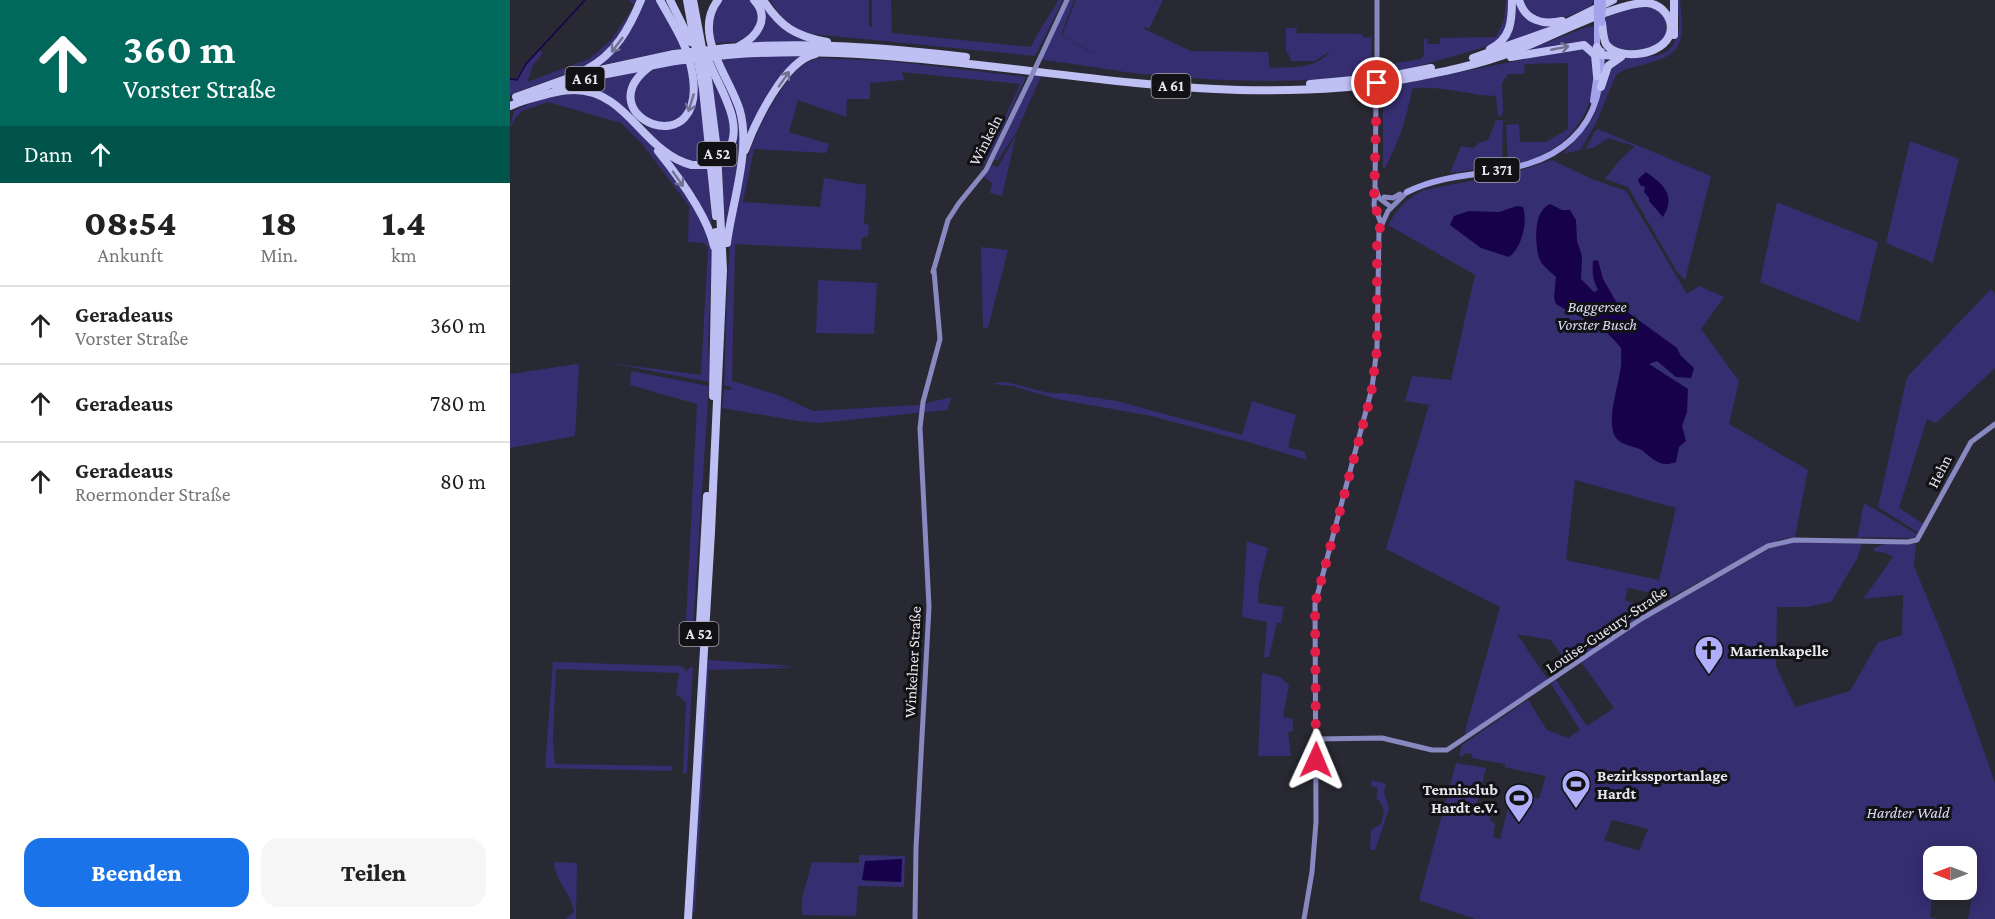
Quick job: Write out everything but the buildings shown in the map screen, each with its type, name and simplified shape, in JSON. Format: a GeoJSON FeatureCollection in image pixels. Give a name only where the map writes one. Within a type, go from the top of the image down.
{"type":"FeatureCollection","features":[{"type":"Feature","properties":{"kind":"highway"},"geometry":{"type":"LineString","coordinates":[[577,75],[598,63],[614,50],[626,32],[641,0]]}},
{"type":"Feature","properties":{"kind":"highway"},"geometry":{"type":"LineString","coordinates":[[652,65],[641,73],[633,84],[632,105],[640,118],[645,121],[657,126],[671,126],[679,122],[690,110],[694,84],[685,47],[660,0]]}},
{"type":"Feature","properties":{"kind":"highway"},"geometry":{"type":"LineString","coordinates":[[670,0],[687,31],[699,65]]}},
{"type":"Feature","properties":{"kind":"highway","name":"A 52"},"geometry":{"type":"LineString","coordinates":[[683,919],[712,424],[716,259],[713,174],[699,65],[687,0]]}},
{"type":"Feature","properties":{"kind":"highway","name":"A 52"},"geometry":{"type":"LineString","coordinates":[[688,919],[711,532],[723,270],[717,150],[693,0]]}},
{"type":"Feature","properties":{"kind":"highway"},"geometry":{"type":"LineString","coordinates":[[718,0],[712,11],[710,31],[718,62],[737,101],[743,122],[740,168],[723,270]]}},
{"type":"Feature","properties":{"kind":"highway"},"geometry":{"type":"LineString","coordinates":[[730,50],[751,39],[760,29],[761,12],[754,0]]}},
{"type":"Feature","properties":{"kind":"highway"},"geometry":{"type":"LineString","coordinates":[[763,0],[778,21],[795,33],[848,46]]}},
{"type":"Feature","properties":{"kind":"highway"},"geometry":{"type":"LineString","coordinates":[[1462,60],[1494,47],[1504,39],[1511,24],[1512,0]]}},
{"type":"Feature","properties":{"kind":"highway"},"geometry":{"type":"LineString","coordinates":[[1519,0],[1529,17],[1541,22],[1565,20],[1597,10]]}},
{"type":"Feature","properties":{"kind":"highway","name":"A 61"},"geometry":{"type":"LineString","coordinates":[[510,100],[577,75],[675,57],[730,50],[848,46],[930,53],[1127,77],[1221,84],[1282,85],[1349,81],[1402,74],[1462,60],[1527,40],[1597,10],[1612,0]]}},
{"type":"Feature","properties":{"kind":"highway","name":"A 61"},"geometry":{"type":"LineString","coordinates":[[730,50],[824,52],[960,62],[1130,83],[1260,91],[1328,89],[1384,83],[1502,56],[1586,22],[1626,0]]}},
{"type":"Feature","properties":{"kind":"highway"},"geometry":{"type":"LineString","coordinates":[[1600,51],[1624,56],[1652,55],[1668,47],[1676,27],[1674,0]]}},
{"type":"Feature","properties":{"kind":"highway"},"geometry":{"type":"LineString","coordinates":[[1586,22],[1616,10],[1645,3],[1655,5],[1664,11],[1671,28],[1667,40],[1659,49],[1647,53],[1624,53],[1608,47],[1601,25]]}},
{"type":"Feature","properties":{"kind":"highway"},"geometry":{"type":"LineString","coordinates":[[520,102],[563,91],[595,93],[620,107],[668,155],[692,165],[710,165],[726,154],[734,136],[733,121],[701,39]]}},
{"type":"Feature","properties":{"kind":"highway"},"geometry":{"type":"LineString","coordinates":[[1502,56],[1512,57],[1584,45],[1595,55],[1597,76]]}},
{"type":"Feature","properties":{"kind":"highway"},"geometry":{"type":"LineString","coordinates":[[740,168],[752,132],[786,75],[804,57],[824,52]]}},
{"type":"Feature","properties":{"kind":"highway"},"geometry":{"type":"LineString","coordinates":[[1600,87],[1612,62],[1624,56]]}},
{"type":"Feature","properties":{"kind":"highway","name":"A 61"},"geometry":{"type":"LineString","coordinates":[[510,106],[596,76],[652,65],[675,57]]}},
{"type":"Feature","properties":{"kind":"highway"},"geometry":{"type":"LineString","coordinates":[[643,132],[682,184],[699,212],[712,238],[716,259]]}},
{"type":"Feature","properties":{"kind":"main road"},"geometry":{"type":"LineString","coordinates":[[1597,0],[1597,10]]}},
{"type":"Feature","properties":{"kind":"main road"},"geometry":{"type":"LineString","coordinates":[[1597,10],[1603,0]]}},
{"type":"Feature","properties":{"kind":"main road","name":"L 371"},"geometry":{"type":"LineString","coordinates":[[1407,192],[1437,180],[1523,166],[1541,160],[1559,150],[1576,135],[1593,112],[1600,87],[1601,25],[1597,10]]}},
{"type":"Feature","properties":{"kind":"main road","name":"L 371"},"geometry":{"type":"LineString","coordinates":[[1576,135],[1590,111],[1600,51]]}},
{"type":"Feature","properties":{"kind":"street","name":"Winkeln"},"geometry":{"type":"LineString","coordinates":[[922,407],[940,339],[934,269],[948,220],[991,162],[1067,0]]}},
{"type":"Feature","properties":{"kind":"street"},"geometry":{"type":"LineString","coordinates":[[1377,0],[1374,205],[1381,220],[1381,226]]}},
{"type":"Feature","properties":{"kind":"street"},"geometry":{"type":"LineString","coordinates":[[1375,174],[1379,190],[1392,206]]}},
{"type":"Feature","properties":{"kind":"street"},"geometry":{"type":"LineString","coordinates":[[1375,187],[1379,198],[1392,206]]}},
{"type":"Feature","properties":{"kind":"street"},"geometry":{"type":"LineString","coordinates":[[1384,197],[1393,198],[1407,192]]}},
{"type":"Feature","properties":{"kind":"street","name":"L 371"},"geometry":{"type":"LineString","coordinates":[[1304,919],[1315,842],[1317,739],[1314,622],[1318,590],[1372,388],[1377,349],[1377,250],[1381,226],[1392,206],[1407,192]]}},
{"type":"Feature","properties":{"kind":"street","name":"Winkelner Straße"},"geometry":{"type":"LineString","coordinates":[[915,919],[917,833],[929,607],[920,438],[922,407]]}},
{"type":"Feature","properties":{"kind":"street","name":"Hehn"},"geometry":{"type":"LineString","coordinates":[[1917,540],[1971,442],[1995,424]]}},
{"type":"Feature","properties":{"kind":"street","name":"Louise-Gueury-Straße"},"geometry":{"type":"LineString","coordinates":[[1317,739],[1382,738],[1437,751],[1447,750],[1641,619],[1768,546],[1794,540],[1901,542],[1917,540]]}},
{"type":"Feature","properties":{"kind":"green space"},"geometry":{"type":"Polygon","coordinates":[[[642,0],[658,0],[682,48],[597,66],[605,60],[642,0]]]}},
{"type":"Feature","properties":{"kind":"green space"},"geometry":{"type":"Polygon","coordinates":[[[722,0],[751,0],[759,14],[753,35],[738,42],[714,43],[711,18],[722,0]]]}},
{"type":"Feature","properties":{"kind":"green space"},"geometry":{"type":"Polygon","coordinates":[[[759,0],[782,27],[813,42],[749,43],[756,37],[759,0]]]}},
{"type":"Feature","properties":{"kind":"green space"},"geometry":{"type":"Polygon","coordinates":[[[770,0],[869,0],[869,26],[872,27],[872,0],[891,0],[892,33],[1031,47],[1058,0],[1063,0],[1035,56],[812,34],[798,30],[787,22],[770,0]]]}},
{"type":"Feature","properties":{"kind":"green space"},"geometry":{"type":"Polygon","coordinates":[[[1069,0],[1074,0],[1062,33],[1063,36],[1092,53],[1119,57],[1093,53],[1064,36],[1063,33],[1076,0],[1157,0],[1156,3],[1158,0],[1163,0],[1149,29],[1145,27],[1144,29],[1191,51],[1268,52],[1270,68],[1295,67],[1318,61],[1330,51],[1315,61],[1291,61],[1286,52],[1286,28],[1297,28],[1296,33],[1361,34],[1365,38],[1372,36],[1371,75],[1312,80],[1222,80],[1133,73],[1042,60],[1069,0]]]}},
{"type":"Feature","properties":{"kind":"green space"},"geometry":{"type":"Polygon","coordinates":[[[1506,0],[1510,0],[1505,33],[1492,45],[1384,76],[1383,65],[1421,59],[1424,55],[1424,39],[1427,39],[1428,44],[1440,44],[1440,38],[1496,37],[1504,20],[1506,0]]]}},
{"type":"Feature","properties":{"kind":"green space"},"geometry":{"type":"Polygon","coordinates":[[[1514,0],[1523,14],[1557,24],[1498,46],[1507,38],[1514,0]]]}},
{"type":"Feature","properties":{"kind":"green space"},"geometry":{"type":"Polygon","coordinates":[[[1521,0],[1593,0],[1589,7],[1551,20],[1535,16],[1527,10],[1521,0]]]}},
{"type":"Feature","properties":{"kind":"green space"},"geometry":{"type":"Polygon","coordinates":[[[1677,0],[1680,0],[1682,26],[1679,44],[1675,50],[1657,61],[1629,68],[1616,75],[1596,123],[1580,150],[1563,154],[1593,117],[1611,67],[1619,60],[1659,55],[1668,51],[1675,42],[1679,27],[1677,0]]]}},
{"type":"Feature","properties":{"kind":"green space"},"geometry":{"type":"Polygon","coordinates":[[[634,6],[614,42],[601,55],[587,65],[510,95],[510,79],[516,79],[525,64],[539,50],[543,53],[533,65],[527,82],[589,59],[610,41],[634,6]]]}},
{"type":"Feature","properties":{"kind":"green space"},"geometry":{"type":"Polygon","coordinates":[[[1643,6],[1656,9],[1666,20],[1666,36],[1656,47],[1626,51],[1609,44],[1606,18],[1620,11],[1643,6]]]}},
{"type":"Feature","properties":{"kind":"green space"},"geometry":{"type":"Polygon","coordinates":[[[1594,26],[1595,51],[1591,47],[1514,55],[1584,28],[1594,26]]]}},
{"type":"Feature","properties":{"kind":"green space"},"geometry":{"type":"Polygon","coordinates":[[[1586,48],[1592,53],[1594,74],[1592,94],[1576,128],[1563,142],[1547,152],[1508,165],[1506,125],[1519,124],[1520,142],[1546,142],[1568,129],[1568,63],[1525,64],[1524,74],[1508,74],[1502,83],[1503,112],[1501,116],[1498,116],[1496,96],[1431,88],[1412,89],[1402,130],[1390,159],[1383,168],[1383,88],[1586,48]]]}},
{"type":"Feature","properties":{"kind":"green space"},"geometry":{"type":"Polygon","coordinates":[[[807,55],[801,58],[745,136],[719,60],[807,55]]]}},
{"type":"Feature","properties":{"kind":"green space"},"geometry":{"type":"Polygon","coordinates":[[[820,58],[889,61],[1026,77],[979,174],[1020,84],[902,72],[904,80],[870,83],[870,99],[847,99],[846,117],[798,100],[789,132],[829,144],[826,153],[754,149],[743,202],[820,207],[824,178],[866,185],[864,224],[869,225],[868,236],[862,238],[861,250],[735,244],[732,381],[778,395],[813,411],[918,405],[952,397],[947,410],[819,423],[722,408],[724,389],[731,390],[732,388],[724,385],[731,234],[737,196],[747,160],[761,125],[788,80],[801,66],[820,58]]]}},
{"type":"Feature","properties":{"kind":"green space"},"geometry":{"type":"Polygon","coordinates":[[[711,61],[715,61],[738,108],[742,145],[726,236],[722,164],[730,155],[735,141],[711,61]]]}},
{"type":"Feature","properties":{"kind":"green space"},"geometry":{"type":"Polygon","coordinates":[[[696,62],[708,162],[693,162],[671,154],[648,129],[629,113],[573,87],[646,68],[630,99],[655,127],[689,114],[692,63],[696,62]]]}},
{"type":"Feature","properties":{"kind":"green space"},"geometry":{"type":"Polygon","coordinates":[[[687,63],[692,91],[687,112],[670,124],[648,121],[634,103],[635,86],[654,68],[687,63]]]}},
{"type":"Feature","properties":{"kind":"green space"},"geometry":{"type":"Polygon","coordinates":[[[710,70],[728,110],[731,140],[720,155],[710,70]]]}},
{"type":"Feature","properties":{"kind":"green space"},"geometry":{"type":"Polygon","coordinates":[[[1034,76],[1041,76],[1017,131],[998,160],[994,160],[1034,76]]]}},
{"type":"Feature","properties":{"kind":"green space"},"geometry":{"type":"Polygon","coordinates":[[[579,93],[611,105],[638,128],[664,161],[690,201],[708,237],[712,251],[708,345],[710,382],[609,363],[701,375],[708,247],[704,243],[688,242],[689,206],[643,145],[621,123],[548,102],[522,111],[510,128],[514,111],[545,99],[579,93]]]}},
{"type":"Feature","properties":{"kind":"green space"},"geometry":{"type":"Polygon","coordinates":[[[1496,120],[1503,120],[1502,166],[1450,173],[1461,146],[1474,148],[1478,143],[1488,140],[1496,120]]]}},
{"type":"Feature","properties":{"kind":"green space"},"geometry":{"type":"Polygon","coordinates":[[[1598,129],[1711,176],[1685,280],[1677,272],[1628,187],[1605,179],[1618,162],[1635,146],[1608,138],[1595,147],[1586,149],[1598,129]]]}},
{"type":"Feature","properties":{"kind":"green space"},"geometry":{"type":"Polygon","coordinates":[[[1016,135],[1002,196],[990,193],[992,183],[984,177],[991,165],[998,167],[1016,135]]]}},
{"type":"Feature","properties":{"kind":"green space"},"geometry":{"type":"Polygon","coordinates":[[[1910,141],[1959,159],[1933,263],[1886,243],[1910,141]]]}},
{"type":"Feature","properties":{"kind":"green space"},"geometry":{"type":"Polygon","coordinates":[[[664,155],[686,167],[709,169],[712,234],[664,155]]]}},
{"type":"Feature","properties":{"kind":"green space"},"geometry":{"type":"Polygon","coordinates":[[[1552,160],[1592,179],[1626,191],[1687,294],[1699,286],[1724,297],[1701,329],[1739,381],[1729,424],[1808,470],[1795,537],[1767,545],[1671,597],[1628,588],[1625,601],[1653,608],[1652,615],[1771,548],[1794,542],[1862,544],[1857,559],[1831,602],[1806,607],[1777,607],[1776,666],[1795,707],[1850,691],[1878,642],[1902,635],[1903,595],[1863,599],[1893,557],[1886,553],[1873,551],[1874,548],[1887,543],[1916,544],[1914,566],[1948,649],[1995,783],[1995,919],[1968,919],[1971,900],[1977,900],[1977,846],[1923,846],[1923,900],[1932,900],[1930,917],[1937,919],[1475,919],[1419,900],[1456,763],[1486,768],[1477,804],[1490,812],[1490,820],[1495,824],[1493,837],[1500,839],[1512,792],[1539,799],[1545,779],[1545,776],[1505,767],[1505,764],[1472,758],[1472,754],[1465,753],[1459,756],[1462,745],[1528,700],[1547,730],[1568,738],[1580,730],[1551,684],[1556,680],[1587,726],[1614,708],[1578,658],[1568,665],[1551,640],[1517,634],[1548,680],[1466,735],[1465,731],[1500,607],[1386,549],[1429,405],[1405,401],[1412,376],[1451,380],[1475,275],[1388,225],[1403,204],[1424,190],[1516,172],[1552,160]],[[1575,480],[1566,560],[1659,580],[1676,508],[1575,480]],[[1612,820],[1604,840],[1639,851],[1648,829],[1612,820]]]}},
{"type":"Feature","properties":{"kind":"green space"},"geometry":{"type":"Polygon","coordinates":[[[1777,202],[1878,242],[1859,322],[1760,282],[1777,202]]]}},
{"type":"Feature","properties":{"kind":"green space"},"geometry":{"type":"Polygon","coordinates":[[[981,247],[1008,250],[988,328],[983,328],[981,247]]]}},
{"type":"Feature","properties":{"kind":"green space"},"geometry":{"type":"Polygon","coordinates":[[[818,280],[877,283],[874,334],[816,333],[818,280]]]}},
{"type":"Feature","properties":{"kind":"green space"},"geometry":{"type":"Polygon","coordinates":[[[1991,289],[1995,294],[1995,368],[1936,423],[1927,419],[1899,508],[1924,524],[1919,533],[1878,507],[1906,381],[1908,376],[1991,289]]]}},
{"type":"Feature","properties":{"kind":"green space"},"geometry":{"type":"Polygon","coordinates":[[[579,365],[575,436],[510,448],[510,374],[579,365]]]}},
{"type":"Feature","properties":{"kind":"green space"},"geometry":{"type":"Polygon","coordinates":[[[631,371],[709,386],[692,641],[685,641],[697,404],[630,385],[631,371]]]}},
{"type":"Feature","properties":{"kind":"green space"},"geometry":{"type":"Polygon","coordinates":[[[1001,382],[1049,393],[1117,401],[1242,435],[1252,401],[1296,415],[1288,447],[1305,452],[1307,460],[1151,416],[1057,399],[1013,386],[992,384],[1001,382]]]}},
{"type":"Feature","properties":{"kind":"green space"},"geometry":{"type":"Polygon","coordinates":[[[1864,503],[1918,535],[1913,538],[1862,537],[1857,539],[1864,503]]]}},
{"type":"Feature","properties":{"kind":"green space"},"geometry":{"type":"Polygon","coordinates":[[[1247,541],[1268,548],[1259,584],[1258,603],[1284,607],[1281,623],[1277,623],[1269,657],[1264,657],[1267,622],[1242,617],[1247,541]]]}},
{"type":"Feature","properties":{"kind":"green space"},"geometry":{"type":"Polygon","coordinates":[[[709,660],[795,666],[773,666],[794,668],[709,670],[695,912],[693,912],[706,662],[709,660]]]}},
{"type":"Feature","properties":{"kind":"green space"},"geometry":{"type":"Polygon","coordinates":[[[553,662],[680,666],[686,672],[693,667],[687,773],[683,773],[686,702],[676,694],[679,673],[556,669],[553,740],[555,764],[673,766],[671,771],[545,768],[553,662]]]}},
{"type":"Feature","properties":{"kind":"green space"},"geometry":{"type":"Polygon","coordinates":[[[1262,673],[1280,677],[1289,685],[1283,717],[1293,719],[1293,731],[1288,732],[1291,756],[1258,756],[1262,673]]]}},
{"type":"Feature","properties":{"kind":"green space"},"geometry":{"type":"Polygon","coordinates":[[[1372,780],[1386,784],[1384,792],[1389,809],[1375,850],[1370,850],[1371,830],[1381,824],[1384,810],[1379,800],[1376,799],[1378,788],[1371,786],[1372,780]]]}},
{"type":"Feature","properties":{"kind":"green space"},"geometry":{"type":"Polygon","coordinates":[[[859,855],[905,856],[904,887],[858,886],[856,916],[802,915],[802,898],[812,862],[859,863],[859,855]],[[902,859],[884,860],[863,881],[901,882],[902,859]]]}},
{"type":"Feature","properties":{"kind":"green space"},"geometry":{"type":"Polygon","coordinates":[[[554,862],[577,863],[576,919],[566,919],[574,912],[573,905],[557,876],[554,862]]]}},
{"type":"Feature","properties":{"kind":"shaded area"},"geometry":{"type":"Polygon","coordinates":[[[1646,172],[1666,191],[1669,203],[1663,217],[1649,201],[1644,192],[1645,187],[1640,185],[1638,179],[1646,172]]]}},
{"type":"Feature","properties":{"kind":"shaded area"},"geometry":{"type":"Polygon","coordinates":[[[1550,204],[1562,210],[1570,210],[1576,220],[1577,241],[1582,256],[1581,279],[1594,292],[1598,290],[1594,280],[1593,261],[1598,260],[1603,279],[1618,305],[1677,348],[1681,356],[1694,368],[1691,378],[1676,377],[1657,361],[1649,364],[1688,389],[1687,412],[1682,426],[1686,441],[1679,447],[1676,462],[1662,464],[1640,449],[1621,442],[1614,434],[1612,417],[1621,369],[1621,348],[1598,326],[1556,304],[1554,298],[1556,277],[1540,261],[1537,245],[1538,220],[1544,208],[1550,204]]]}},
{"type":"Feature","properties":{"kind":"shaded area"},"geometry":{"type":"Polygon","coordinates":[[[1517,206],[1523,207],[1524,227],[1514,253],[1509,257],[1481,248],[1450,225],[1454,216],[1469,211],[1499,212],[1517,206]]]}},
{"type":"Feature","properties":{"kind":"shaded area"},"geometry":{"type":"Polygon","coordinates":[[[902,859],[901,882],[862,880],[865,861],[902,859]]]}},
{"type":"Feature","properties":{"kind":"waterway"},"geometry":{"type":"LineString","coordinates":[[510,79],[517,80],[526,64],[585,0]]}},
{"type":"Feature","properties":{"kind":"place","name":"Marienkapelle"},"geometry":{"type":"Point","coordinates":[1709,676]}},
{"type":"Feature","properties":{"kind":"place","name":"Bezirkssportanlage Hardt"},"geometry":{"type":"Point","coordinates":[1576,810]}},
{"type":"Feature","properties":{"kind":"place","name":"Tennisclub Hardt e.V."},"geometry":{"type":"Point","coordinates":[1519,824]}},
{"type":"Feature","properties":{"kind":"route"},"geometry":{"type":"LineString","coordinates":[[1316,760],[1315,604],[1371,395],[1377,349],[1377,241],[1381,223],[1374,203],[1377,83]]}},
{"type":"Feature","properties":{"kind":"park label","name":"Baggersee Vorster Busch"},"geometry":{"type":"Point","coordinates":[1597,315]}},
{"type":"Feature","properties":{"kind":"park label","name":"Hardter Wald"},"geometry":{"type":"Point","coordinates":[1908,812]}}]}
